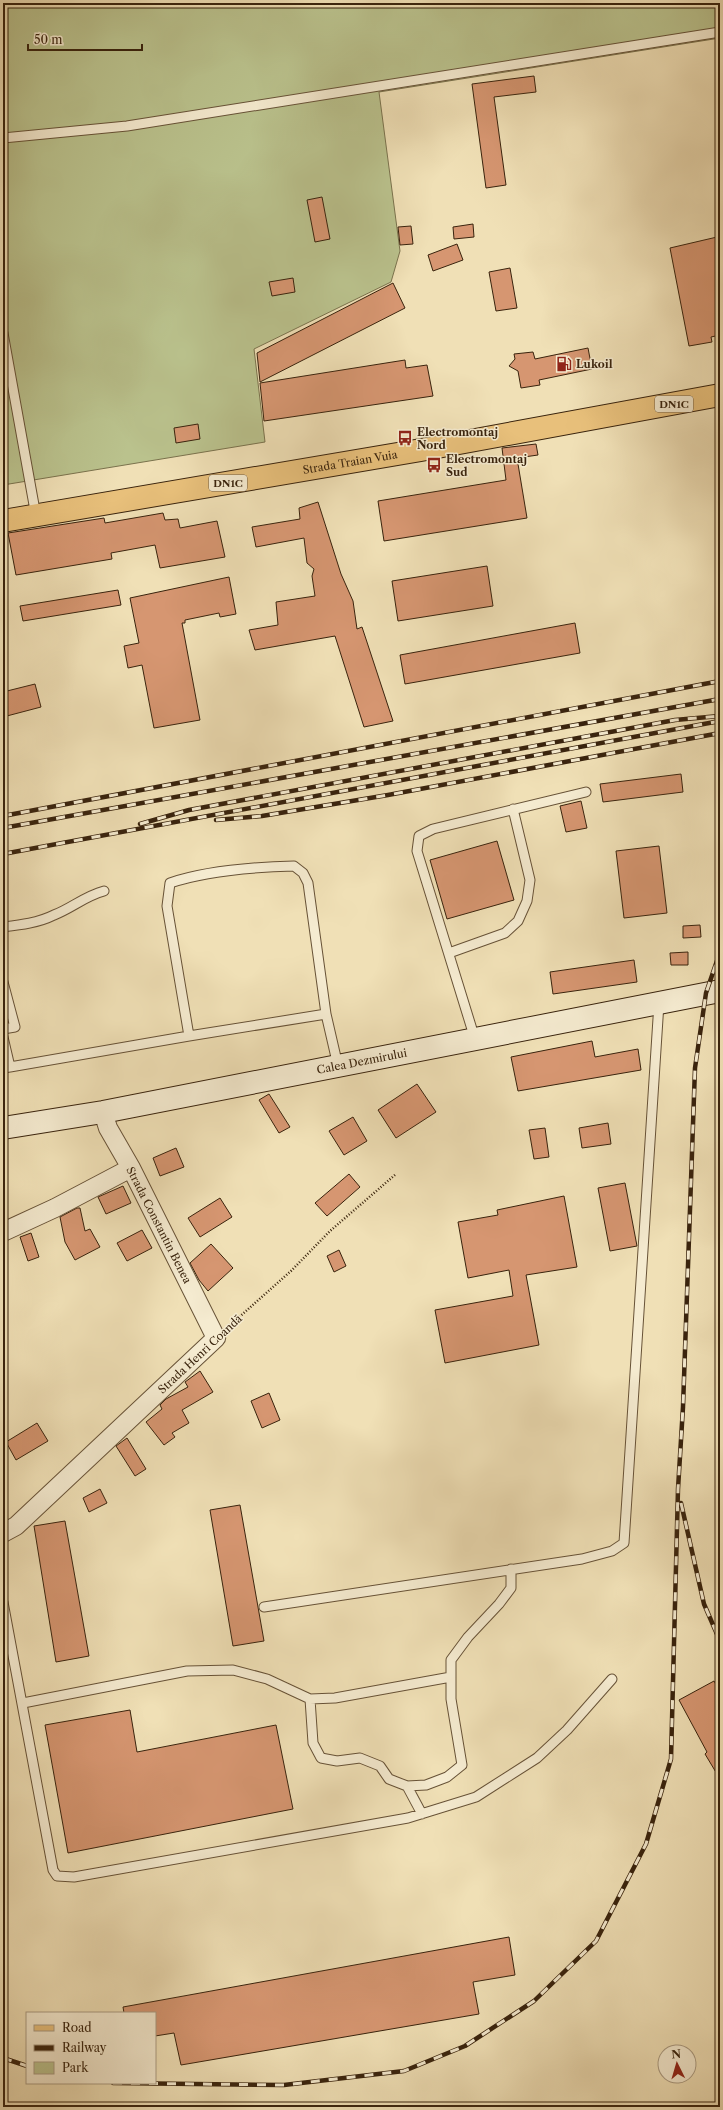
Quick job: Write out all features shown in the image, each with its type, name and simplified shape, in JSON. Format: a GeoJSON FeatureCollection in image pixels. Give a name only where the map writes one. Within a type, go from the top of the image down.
{"type":"FeatureCollection","features":[{"type":"Feature","properties":{"kind":"main road","name":"Strada Traian Vuia"},"geometry":{"type":"LineString","coordinates":[[3,521],[444,446],[720,396]]}},
{"type":"Feature","properties":{"kind":"main road","name":"Calea Dezmirului"},"geometry":{"type":"LineString","coordinates":[[3,1128],[103,1112],[720,991]]}},
{"type":"Feature","properties":{"kind":"street","name":"Strada Constantin Benea"},"geometry":{"type":"LineString","coordinates":[[103,1112],[108,1128],[130,1168],[216,1338]]}},
{"type":"Feature","properties":{"kind":"street"},"geometry":{"type":"LineString","coordinates":[[3,1232],[55,1208],[130,1168]]}},
{"type":"Feature","properties":{"kind":"street","name":"Strada Henri Coandă"},"geometry":{"type":"LineString","coordinates":[[3,1533],[16,1526],[216,1338]]}},
{"type":"Feature","properties":{"kind":"lane"},"geometry":{"type":"LineString","coordinates":[[3,138],[127,126],[720,32]]}},
{"type":"Feature","properties":{"kind":"lane"},"geometry":{"type":"LineString","coordinates":[[3,333],[36,516]]}},
{"type":"Feature","properties":{"kind":"lane"},"geometry":{"type":"LineString","coordinates":[[475,1039],[417,851],[419,836],[433,829],[586,792]]}},
{"type":"Feature","properties":{"kind":"lane"},"geometry":{"type":"LineString","coordinates":[[449,953],[505,933],[518,921],[527,901],[530,880],[513,810]]}},
{"type":"Feature","properties":{"kind":"lane"},"geometry":{"type":"LineString","coordinates":[[189,1036],[168,906],[170,883],[185,878],[269,867],[294,866],[304,873],[308,883],[326,1014],[338,1066]]}},
{"type":"Feature","properties":{"kind":"lane"},"geometry":{"type":"LineString","coordinates":[[3,927],[35,922],[55,915],[90,895],[104,891]]}},
{"type":"Feature","properties":{"kind":"lane"},"geometry":{"type":"LineString","coordinates":[[3,982],[15,1027],[3,1029]]}},
{"type":"Feature","properties":{"kind":"lane"},"geometry":{"type":"LineString","coordinates":[[264,1607],[582,1559],[612,1551],[624,1543],[659,1003]]}},
{"type":"Feature","properties":{"kind":"lane"},"geometry":{"type":"LineString","coordinates":[[3,1038],[6,1068],[326,1014]]}},
{"type":"Feature","properties":{"kind":"lane"},"geometry":{"type":"LineString","coordinates":[[310,1699],[313,1742],[321,1758],[337,1761],[360,1758],[380,1766],[389,1779],[407,1786],[426,1785],[447,1777],[462,1765],[451,1700],[451,1660],[468,1637],[499,1604],[511,1588],[511,1569]]}},
{"type":"Feature","properties":{"kind":"lane"},"geometry":{"type":"LineString","coordinates":[[3,1602],[53,1870],[57,1876],[74,1877],[182,1859],[422,1814],[476,1797],[536,1758],[567,1730],[612,1679]]}},
{"type":"Feature","properties":{"kind":"lane"},"geometry":{"type":"LineString","coordinates":[[23,1703],[187,1671],[233,1670],[267,1679],[310,1699],[335,1698],[451,1677]]}},
{"type":"Feature","properties":{"kind":"lane"},"geometry":{"type":"LineString","coordinates":[[407,1786],[422,1814]]}},
{"type":"Feature","properties":{"kind":"path","name":"Strada Henri Coandă"},"geometry":{"type":"LineString","coordinates":[[216,1338],[291,1271],[330,1231],[396,1174]]}},
{"type":"Feature","properties":{"kind":"green space"},"geometry":{"type":"Polygon","coordinates":[[[3,3],[720,3],[720,38],[379,92],[400,251],[391,282],[254,349],[265,442],[3,485],[3,3]]]}},
{"type":"Feature","properties":{"kind":"building"},"geometry":{"type":"Polygon","coordinates":[[[534,76],[536,92],[494,97],[506,185],[486,188],[472,84],[534,76]]]}},
{"type":"Feature","properties":{"kind":"building"},"geometry":{"type":"Polygon","coordinates":[[[322,197],[330,239],[315,242],[307,200],[322,197]]]}},
{"type":"Feature","properties":{"kind":"building"},"geometry":{"type":"Polygon","coordinates":[[[473,224],[474,237],[454,239],[453,227],[473,224]]]}},
{"type":"Feature","properties":{"kind":"building"},"geometry":{"type":"Polygon","coordinates":[[[411,226],[413,244],[400,245],[398,227],[411,226]]]}},
{"type":"Feature","properties":{"kind":"building"},"geometry":{"type":"Polygon","coordinates":[[[717,237],[720,250],[720,335],[711,337],[712,342],[689,346],[670,248],[717,237]]]}},
{"type":"Feature","properties":{"kind":"building"},"geometry":{"type":"Polygon","coordinates":[[[457,244],[463,260],[433,271],[428,255],[457,244]]]}},
{"type":"Feature","properties":{"kind":"building"},"geometry":{"type":"Polygon","coordinates":[[[510,268],[517,308],[496,311],[489,272],[510,268]]]}},
{"type":"Feature","properties":{"kind":"building"},"geometry":{"type":"Polygon","coordinates":[[[293,278],[295,292],[272,296],[269,282],[293,278]]]}},
{"type":"Feature","properties":{"kind":"building"},"geometry":{"type":"Polygon","coordinates":[[[393,283],[405,308],[260,382],[257,353],[393,283]]]}},
{"type":"Feature","properties":{"kind":"building","name":"Lukoil"},"geometry":{"type":"Polygon","coordinates":[[[588,348],[592,369],[539,380],[540,385],[521,388],[518,371],[509,366],[515,359],[514,354],[533,352],[535,359],[588,348]]]}},
{"type":"Feature","properties":{"kind":"building"},"geometry":{"type":"Polygon","coordinates":[[[405,360],[406,368],[427,365],[433,396],[264,421],[260,383],[405,360]]]}},
{"type":"Feature","properties":{"kind":"building"},"geometry":{"type":"Polygon","coordinates":[[[198,424],[200,439],[176,443],[174,428],[198,424]]]}},
{"type":"Feature","properties":{"kind":"building"},"geometry":{"type":"Polygon","coordinates":[[[536,444],[538,455],[517,458],[527,518],[384,541],[378,501],[506,480],[502,448],[536,444]]]}},
{"type":"Feature","properties":{"kind":"building"},"geometry":{"type":"Polygon","coordinates":[[[318,502],[341,574],[353,601],[357,629],[362,627],[393,721],[364,727],[335,636],[255,650],[249,630],[278,625],[276,602],[315,596],[312,576],[314,569],[307,563],[304,538],[256,547],[252,527],[300,519],[299,508],[318,502]]]}},
{"type":"Feature","properties":{"kind":"building"},"geometry":{"type":"Polygon","coordinates":[[[163,513],[165,520],[178,519],[180,528],[217,521],[225,557],[160,568],[155,545],[111,553],[112,559],[16,575],[8,533],[104,518],[105,523],[163,513]]]}},
{"type":"Feature","properties":{"kind":"building"},"geometry":{"type":"Polygon","coordinates":[[[487,566],[493,606],[398,621],[392,581],[487,566]]]}},
{"type":"Feature","properties":{"kind":"building"},"geometry":{"type":"Polygon","coordinates":[[[229,577],[236,614],[220,617],[219,613],[185,620],[185,623],[182,623],[200,720],[154,728],[142,665],[128,668],[124,646],[139,643],[130,598],[229,577]]]}},
{"type":"Feature","properties":{"kind":"building"},"geometry":{"type":"Polygon","coordinates":[[[118,590],[121,605],[23,621],[20,606],[118,590]]]}},
{"type":"Feature","properties":{"kind":"building"},"geometry":{"type":"Polygon","coordinates":[[[575,623],[580,653],[405,684],[400,655],[575,623]]]}},
{"type":"Feature","properties":{"kind":"building"},"geometry":{"type":"Polygon","coordinates":[[[35,684],[41,707],[3,717],[3,692],[35,684]]]}},
{"type":"Feature","properties":{"kind":"building"},"geometry":{"type":"Polygon","coordinates":[[[681,774],[683,792],[603,802],[600,784],[681,774]]]}},
{"type":"Feature","properties":{"kind":"building"},"geometry":{"type":"Polygon","coordinates":[[[581,801],[587,828],[566,832],[560,806],[581,801]]]}},
{"type":"Feature","properties":{"kind":"building"},"geometry":{"type":"Polygon","coordinates":[[[497,841],[514,900],[447,919],[430,860],[497,841]]]}},
{"type":"Feature","properties":{"kind":"building"},"geometry":{"type":"Polygon","coordinates":[[[659,846],[667,913],[624,918],[616,851],[659,846]]]}},
{"type":"Feature","properties":{"kind":"building"},"geometry":{"type":"Polygon","coordinates":[[[700,925],[701,937],[683,938],[683,926],[700,925]]]}},
{"type":"Feature","properties":{"kind":"building"},"geometry":{"type":"Polygon","coordinates":[[[688,952],[688,965],[671,965],[670,953],[688,952]]]}},
{"type":"Feature","properties":{"kind":"building"},"geometry":{"type":"Polygon","coordinates":[[[634,960],[637,982],[553,994],[550,972],[634,960]]]}},
{"type":"Feature","properties":{"kind":"building"},"geometry":{"type":"Polygon","coordinates":[[[592,1041],[595,1057],[638,1049],[641,1070],[518,1091],[511,1057],[592,1041]]]}},
{"type":"Feature","properties":{"kind":"building"},"geometry":{"type":"Polygon","coordinates":[[[417,1084],[436,1112],[396,1138],[378,1110],[417,1084]]]}},
{"type":"Feature","properties":{"kind":"building"},"geometry":{"type":"Polygon","coordinates":[[[269,1094],[290,1127],[279,1133],[259,1100],[269,1094]]]}},
{"type":"Feature","properties":{"kind":"building"},"geometry":{"type":"Polygon","coordinates":[[[353,1117],[367,1141],[344,1155],[329,1131],[353,1117]]]}},
{"type":"Feature","properties":{"kind":"building"},"geometry":{"type":"Polygon","coordinates":[[[608,1123],[611,1144],[582,1148],[579,1128],[608,1123]]]}},
{"type":"Feature","properties":{"kind":"building"},"geometry":{"type":"Polygon","coordinates":[[[545,1128],[549,1157],[534,1159],[529,1130],[545,1128]]]}},
{"type":"Feature","properties":{"kind":"building"},"geometry":{"type":"Polygon","coordinates":[[[176,1148],[184,1167],[160,1176],[153,1158],[176,1148]]]}},
{"type":"Feature","properties":{"kind":"building"},"geometry":{"type":"Polygon","coordinates":[[[349,1174],[360,1187],[327,1216],[315,1203],[349,1174]]]}},
{"type":"Feature","properties":{"kind":"building"},"geometry":{"type":"Polygon","coordinates":[[[625,1183],[637,1246],[610,1251],[598,1188],[625,1183]]]}},
{"type":"Feature","properties":{"kind":"building"},"geometry":{"type":"Polygon","coordinates":[[[123,1186],[131,1203],[106,1214],[98,1197],[123,1186]]]}},
{"type":"Feature","properties":{"kind":"building"},"geometry":{"type":"Polygon","coordinates":[[[564,1196],[577,1267],[526,1275],[539,1345],[445,1363],[435,1310],[513,1296],[509,1270],[468,1278],[458,1222],[498,1215],[497,1210],[564,1196]]]}},
{"type":"Feature","properties":{"kind":"building"},"geometry":{"type":"Polygon","coordinates":[[[220,1198],[232,1217],[200,1237],[188,1218],[220,1198]]]}},
{"type":"Feature","properties":{"kind":"building"},"geometry":{"type":"Polygon","coordinates":[[[77,1208],[80,1208],[85,1231],[90,1229],[100,1247],[75,1260],[65,1242],[60,1217],[77,1208]]]}},
{"type":"Feature","properties":{"kind":"building"},"geometry":{"type":"Polygon","coordinates":[[[142,1230],[152,1248],[127,1261],[117,1243],[142,1230]]]}},
{"type":"Feature","properties":{"kind":"building"},"geometry":{"type":"Polygon","coordinates":[[[31,1233],[39,1257],[28,1261],[20,1237],[31,1233]]]}},
{"type":"Feature","properties":{"kind":"building"},"geometry":{"type":"Polygon","coordinates":[[[211,1244],[233,1268],[208,1291],[199,1280],[190,1263],[211,1244]]]}},
{"type":"Feature","properties":{"kind":"building"},"geometry":{"type":"Polygon","coordinates":[[[339,1250],[346,1266],[334,1272],[327,1256],[339,1250]]]}},
{"type":"Feature","properties":{"kind":"building"},"geometry":{"type":"Polygon","coordinates":[[[200,1371],[213,1392],[182,1410],[189,1423],[172,1433],[175,1437],[164,1445],[146,1422],[162,1409],[160,1405],[166,1399],[188,1387],[185,1382],[200,1371]]]}},
{"type":"Feature","properties":{"kind":"building"},"geometry":{"type":"Polygon","coordinates":[[[269,1393],[280,1420],[262,1428],[251,1401],[269,1393]]]}},
{"type":"Feature","properties":{"kind":"building"},"geometry":{"type":"Polygon","coordinates":[[[37,1423],[48,1441],[16,1460],[6,1442],[37,1423]]]}},
{"type":"Feature","properties":{"kind":"building"},"geometry":{"type":"Polygon","coordinates":[[[127,1438],[146,1469],[135,1476],[116,1446],[127,1438]]]}},
{"type":"Feature","properties":{"kind":"building"},"geometry":{"type":"Polygon","coordinates":[[[100,1489],[107,1503],[89,1512],[83,1498],[100,1489]]]}},
{"type":"Feature","properties":{"kind":"building"},"geometry":{"type":"Polygon","coordinates":[[[240,1505],[264,1641],[233,1646],[210,1510],[240,1505]]]}},
{"type":"Feature","properties":{"kind":"building"},"geometry":{"type":"Polygon","coordinates":[[[65,1521],[89,1656],[56,1662],[34,1526],[65,1521]]]}},
{"type":"Feature","properties":{"kind":"building"},"geometry":{"type":"Polygon","coordinates":[[[714,1681],[720,1692],[720,1779],[705,1754],[707,1752],[679,1700],[714,1681]]]}},
{"type":"Feature","properties":{"kind":"building"},"geometry":{"type":"Polygon","coordinates":[[[130,1710],[137,1752],[276,1725],[293,1809],[68,1853],[45,1725],[130,1710]]]}},
{"type":"Feature","properties":{"kind":"building"},"geometry":{"type":"Polygon","coordinates":[[[509,1937],[515,1975],[473,1982],[479,2014],[181,2065],[174,2033],[156,2036],[156,2012],[124,2012],[123,2007],[509,1937]]]}},
{"type":"Feature","properties":{"kind":"railway"},"geometry":{"type":"LineString","coordinates":[[3,816],[720,681]]}},
{"type":"Feature","properties":{"kind":"railway"},"geometry":{"type":"LineString","coordinates":[[3,828],[720,699]]}},
{"type":"Feature","properties":{"kind":"railway"},"geometry":{"type":"LineString","coordinates":[[140,824],[189,810],[675,720],[719,716]]}},
{"type":"Feature","properties":{"kind":"railway"},"geometry":{"type":"LineString","coordinates":[[3,854],[720,721]]}},
{"type":"Feature","properties":{"kind":"railway"},"geometry":{"type":"LineString","coordinates":[[216,820],[262,816],[388,795],[720,733]]}},
{"type":"Feature","properties":{"kind":"railway"},"geometry":{"type":"LineString","coordinates":[[156,2084],[284,2085],[404,2071],[465,2046],[534,2001],[596,1941],[646,1844],[671,1759],[678,1489],[683,1407],[695,1068],[706,993],[720,952]]}},
{"type":"Feature","properties":{"kind":"railway"},"geometry":{"type":"LineString","coordinates":[[681,1503],[704,1604],[720,1641]]}},
{"type":"Feature","properties":{"kind":"railway"},"geometry":{"type":"LineString","coordinates":[[3,2058],[26,2066]]}},
{"type":"Feature","properties":{"kind":"place","name":"Lukoil"},"geometry":{"type":"Point","coordinates":[564,364]}},
{"type":"Feature","properties":{"kind":"place","name":"Electromontaj Nord"},"geometry":{"type":"Point","coordinates":[405,438]}},
{"type":"Feature","properties":{"kind":"place","name":"Electromontaj Sud"},"geometry":{"type":"Point","coordinates":[434,465]}}]}
